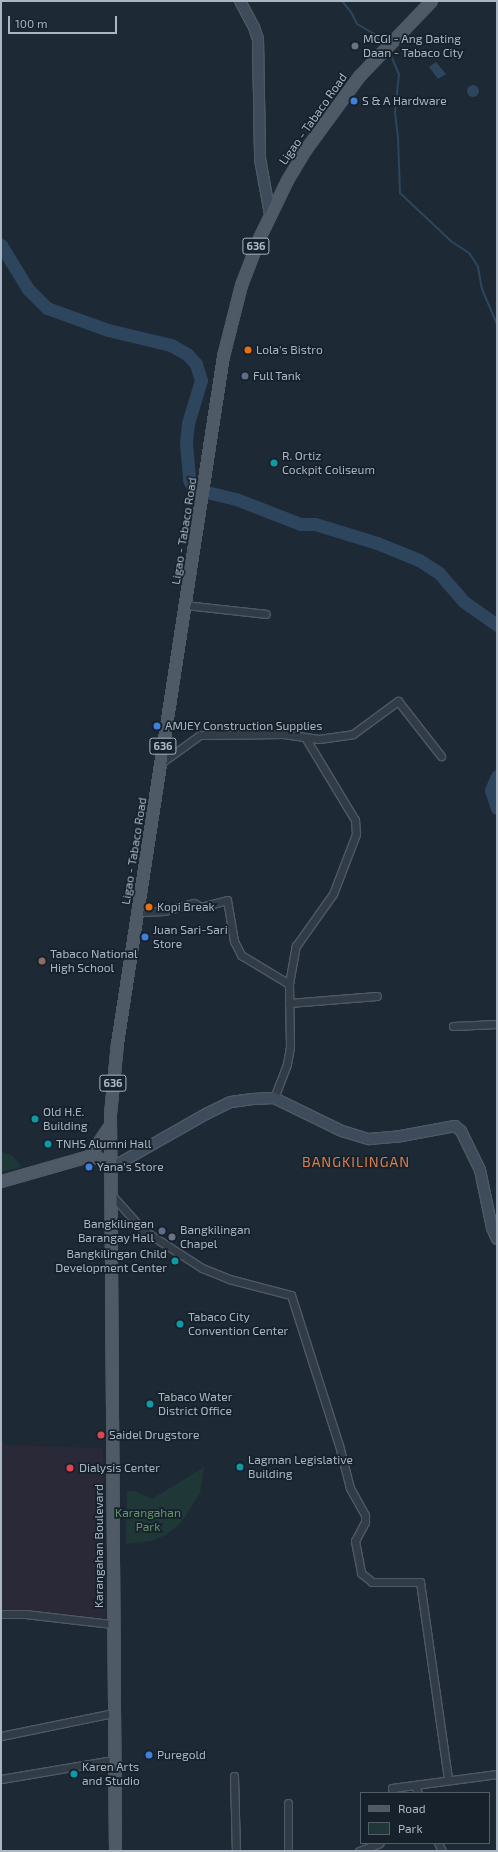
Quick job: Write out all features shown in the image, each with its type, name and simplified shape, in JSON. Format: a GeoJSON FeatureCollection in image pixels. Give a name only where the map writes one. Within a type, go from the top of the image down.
{"type":"FeatureCollection","features":[{"type":"Feature","properties":{"kind":"main road","name":"Ligao - Tabaco Road"},"geometry":{"type":"LineString","coordinates":[[111,1168],[110,1125],[125,994],[185,605],[207,475],[223,356],[233,310],[250,261],[270,214],[305,150],[359,76],[385,47],[432,1]]}},
{"type":"Feature","properties":{"kind":"main road","name":"Ligao - Tabaco Road"},"geometry":{"type":"LineString","coordinates":[[89,1156],[100,1142],[110,1125]]}},
{"type":"Feature","properties":{"kind":"main road"},"geometry":{"type":"LineString","coordinates":[[1,1181],[89,1156],[102,1159],[111,1168]]}},
{"type":"Feature","properties":{"kind":"main road","name":"Karangahan Boulevard"},"geometry":{"type":"LineString","coordinates":[[111,1168],[112,1624],[115,1851]]}},
{"type":"Feature","properties":{"kind":"street"},"geometry":{"type":"LineString","coordinates":[[240,1],[254,27],[258,39],[260,159],[270,214]]}},
{"type":"Feature","properties":{"kind":"street"},"geometry":{"type":"LineString","coordinates":[[185,605],[266,614]]}},
{"type":"Feature","properties":{"kind":"street"},"geometry":{"type":"LineString","coordinates":[[161,763],[200,735],[283,734],[319,740],[353,734],[398,701],[441,756]]}},
{"type":"Feature","properties":{"kind":"street"},"geometry":{"type":"LineString","coordinates":[[274,1098],[287,1064],[290,1047],[289,984],[296,946],[336,889],[356,834],[355,820],[305,737]]}},
{"type":"Feature","properties":{"kind":"street"},"geometry":{"type":"LineString","coordinates":[[138,912],[164,911],[194,902],[201,907],[227,900],[234,941],[241,955],[289,984]]}},
{"type":"Feature","properties":{"kind":"street"},"geometry":{"type":"LineString","coordinates":[[289,1003],[377,996]]}},
{"type":"Feature","properties":{"kind":"street"},"geometry":{"type":"LineString","coordinates":[[453,1026],[497,1024]]}},
{"type":"Feature","properties":{"kind":"street"},"geometry":{"type":"LineString","coordinates":[[111,1168],[231,1102],[274,1098],[342,1131],[369,1139],[401,1136],[451,1125],[459,1128],[480,1170],[492,1228],[497,1239]]}},
{"type":"Feature","properties":{"kind":"street"},"geometry":{"type":"LineString","coordinates":[[110,1193],[143,1230],[202,1268],[229,1279],[291,1295],[339,1445],[350,1488],[365,1515],[365,1522],[355,1541],[361,1573],[372,1582],[420,1582],[448,1780]]}},
{"type":"Feature","properties":{"kind":"street"},"geometry":{"type":"LineString","coordinates":[[1,1614],[25,1614],[112,1624]]}},
{"type":"Feature","properties":{"kind":"street"},"geometry":{"type":"LineString","coordinates":[[1,1736],[113,1713]]}},
{"type":"Feature","properties":{"kind":"street"},"geometry":{"type":"LineString","coordinates":[[1,1779],[113,1760]]}},
{"type":"Feature","properties":{"kind":"street"},"geometry":{"type":"LineString","coordinates":[[393,1792],[392,1788],[497,1774]]}},
{"type":"Feature","properties":{"kind":"street"},"geometry":{"type":"LineString","coordinates":[[234,1776],[236,1851]]}},
{"type":"Feature","properties":{"kind":"street"},"geometry":{"type":"LineString","coordinates":[[415,1785],[418,1792]]}},
{"type":"Feature","properties":{"kind":"street"},"geometry":{"type":"LineString","coordinates":[[288,1803],[288,1851]]}},
{"type":"Feature","properties":{"kind":"street"},"geometry":{"type":"LineString","coordinates":[[359,1851],[377,1844]]}},
{"type":"Feature","properties":{"kind":"shaded area"},"geometry":{"type":"Polygon","coordinates":[[[436,62],[446,74],[438,79],[429,67],[436,62]]]}},
{"type":"Feature","properties":{"kind":"shaded area"},"geometry":{"type":"Polygon","coordinates":[[[471,85],[475,85],[479,91],[475,97],[471,97],[467,93],[467,89],[471,85]]]}},
{"type":"Feature","properties":{"kind":"shaded area"},"geometry":{"type":"Polygon","coordinates":[[[1,1440],[5,1445],[103,1448],[106,1619],[27,1610],[1,1611],[1,1440]]]}},
{"type":"Feature","properties":{"kind":"green space"},"geometry":{"type":"Polygon","coordinates":[[[1,1152],[13,1156],[22,1167],[1,1172],[1,1152]]]}},
{"type":"Feature","properties":{"kind":"green space","name":"Karangahan Park"},"geometry":{"type":"Polygon","coordinates":[[[204,1467],[200,1493],[181,1523],[166,1535],[151,1541],[126,1544],[127,1491],[135,1491],[152,1499],[204,1467]]]}},
{"type":"Feature","properties":{"kind":"waterway"},"geometry":{"type":"LineString","coordinates":[[342,1],[351,12],[357,24],[374,34],[384,45]]}},
{"type":"Feature","properties":{"kind":"waterway"},"geometry":{"type":"LineString","coordinates":[[389,51],[399,74],[395,113],[398,138],[400,193],[451,241],[470,254],[478,267],[482,289],[497,325]]}},
{"type":"Feature","properties":{"kind":"waterway"},"geometry":{"type":"LineString","coordinates":[[1,245],[28,289],[47,308],[108,330],[171,345],[188,355],[196,364],[201,380],[188,423],[186,443],[189,480],[194,489],[236,499],[300,524],[315,524],[377,543],[419,560],[439,573],[463,601],[497,625]]}},
{"type":"Feature","properties":{"kind":"waterway"},"geometry":{"type":"LineString","coordinates":[[497,776],[491,790],[497,808]]}},
{"type":"Feature","properties":{"kind":"place","name":"MCGI - Ang Dating Daan - Tabaco City"},"geometry":{"type":"Point","coordinates":[355,46]}},
{"type":"Feature","properties":{"kind":"place","name":"S & A Hardware"},"geometry":{"type":"Point","coordinates":[354,101]}},
{"type":"Feature","properties":{"kind":"place","name":"Lola's Bistro"},"geometry":{"type":"Point","coordinates":[248,350]}},
{"type":"Feature","properties":{"kind":"place","name":"Full Tank"},"geometry":{"type":"Point","coordinates":[245,376]}},
{"type":"Feature","properties":{"kind":"place","name":"R. Ortiz Cockpit Coliseum"},"geometry":{"type":"Point","coordinates":[274,463]}},
{"type":"Feature","properties":{"kind":"place","name":"AMJEY Construction Supplies"},"geometry":{"type":"Point","coordinates":[157,726]}},
{"type":"Feature","properties":{"kind":"place","name":"Kopi Break"},"geometry":{"type":"Point","coordinates":[149,907]}},
{"type":"Feature","properties":{"kind":"place","name":"Juan Sari-Sari Store"},"geometry":{"type":"Point","coordinates":[145,937]}},
{"type":"Feature","properties":{"kind":"place","name":"Tabaco National High School"},"geometry":{"type":"Point","coordinates":[42,961]}},
{"type":"Feature","properties":{"kind":"place","name":"Old H.E. Building"},"geometry":{"type":"Point","coordinates":[35,1119]}},
{"type":"Feature","properties":{"kind":"place","name":"TNHS Alumni Hall"},"geometry":{"type":"Point","coordinates":[48,1144]}},
{"type":"Feature","properties":{"kind":"place","name":"Yana's Store"},"geometry":{"type":"Point","coordinates":[89,1167]}},
{"type":"Feature","properties":{"kind":"place","name":"Bangkilingan Barangay Hall"},"geometry":{"type":"Point","coordinates":[162,1231]}},
{"type":"Feature","properties":{"kind":"place","name":"Bangkilingan Chapel"},"geometry":{"type":"Point","coordinates":[172,1237]}},
{"type":"Feature","properties":{"kind":"place","name":"Bangkilingan Child Development Center"},"geometry":{"type":"Point","coordinates":[175,1261]}},
{"type":"Feature","properties":{"kind":"place","name":"Tabaco City Convention Center"},"geometry":{"type":"Point","coordinates":[180,1324]}},
{"type":"Feature","properties":{"kind":"place","name":"Tabaco Water District Office"},"geometry":{"type":"Point","coordinates":[150,1404]}},
{"type":"Feature","properties":{"kind":"place","name":"Saidel Drugstore"},"geometry":{"type":"Point","coordinates":[101,1435]}},
{"type":"Feature","properties":{"kind":"place","name":"Lagman Legislative Building"},"geometry":{"type":"Point","coordinates":[240,1467]}},
{"type":"Feature","properties":{"kind":"place","name":"Dialysis Center"},"geometry":{"type":"Point","coordinates":[70,1468]}},
{"type":"Feature","properties":{"kind":"place","name":"Puregold"},"geometry":{"type":"Point","coordinates":[149,1755]}},
{"type":"Feature","properties":{"kind":"place","name":"Karen Arts and Studio"},"geometry":{"type":"Point","coordinates":[74,1774]}},
{"type":"Feature","properties":{"kind":"district","name":"BANGKILINGAN"},"geometry":{"type":"Point","coordinates":[356,1162]}}]}
